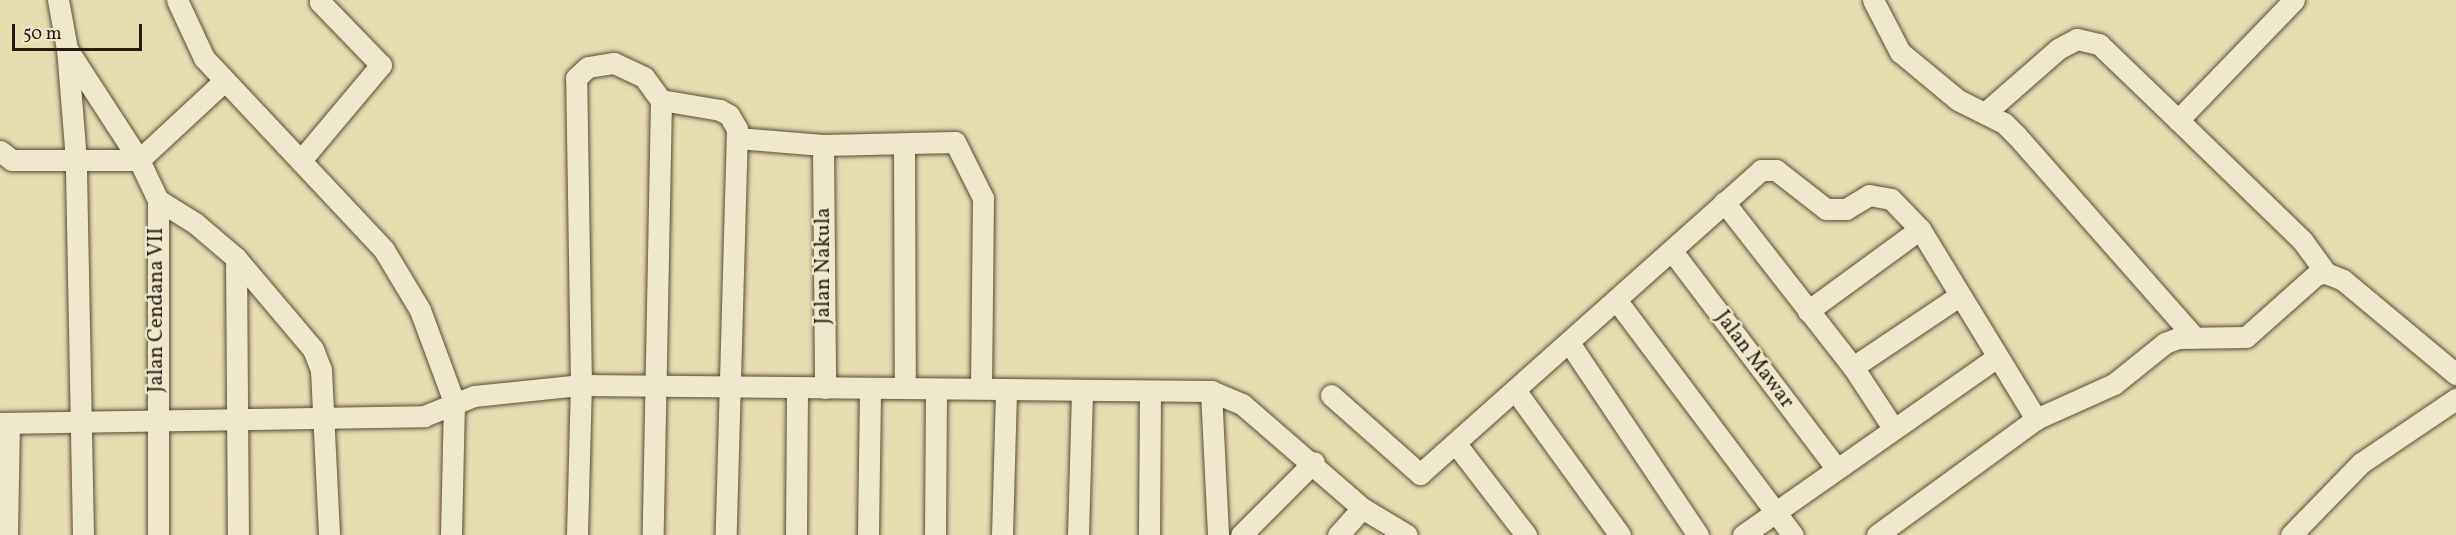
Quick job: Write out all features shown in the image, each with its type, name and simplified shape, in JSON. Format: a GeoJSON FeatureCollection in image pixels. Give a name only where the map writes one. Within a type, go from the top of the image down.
{"type":"FeatureCollection","features":[{"type":"Feature","properties":{"kind":"street"},"geometry":{"type":"LineString","coordinates":[[58,0],[67,49],[76,160],[83,429],[83,535]]}},
{"type":"Feature","properties":{"kind":"street"},"geometry":{"type":"LineString","coordinates":[[177,0],[204,58],[223,82],[302,159],[384,250],[403,278],[420,310],[454,402],[451,535]]}},
{"type":"Feature","properties":{"kind":"street"},"geometry":{"type":"LineString","coordinates":[[1873,0],[1900,52],[1958,100],[1985,113],[2017,136],[2194,337]]}},
{"type":"Feature","properties":{"kind":"street"},"geometry":{"type":"LineString","coordinates":[[2178,120],[2294,0]]}},
{"type":"Feature","properties":{"kind":"street"},"geometry":{"type":"LineString","coordinates":[[302,159],[381,65],[320,2]]}},
{"type":"Feature","properties":{"kind":"street"},"geometry":{"type":"LineString","coordinates":[[1985,113],[2058,49],[2078,39],[2089,39],[2109,51],[2302,240],[2326,273],[2343,280],[2456,374]]}},
{"type":"Feature","properties":{"kind":"street"},"geometry":{"type":"LineString","coordinates":[[67,49],[140,160],[158,200],[195,223],[236,258],[313,349],[321,370],[325,414],[329,535]]}},
{"type":"Feature","properties":{"kind":"street"},"geometry":{"type":"LineString","coordinates":[[577,535],[581,385],[576,78],[588,67],[614,63],[644,77],[661,100],[653,535]]}},
{"type":"Feature","properties":{"kind":"street"},"geometry":{"type":"LineString","coordinates":[[0,151],[12,160],[140,160],[223,82]]}},
{"type":"Feature","properties":{"kind":"street"},"geometry":{"type":"LineString","coordinates":[[661,100],[720,110],[734,120],[737,138],[733,389],[726,535]]}},
{"type":"Feature","properties":{"kind":"street"},"geometry":{"type":"LineString","coordinates":[[737,138],[824,145],[904,145],[955,142],[983,198],[981,388]]}},
{"type":"Feature","properties":{"kind":"street","name":"Jalan Nakula"},"geometry":{"type":"LineString","coordinates":[[824,145],[825,388]]}},
{"type":"Feature","properties":{"kind":"street"},"geometry":{"type":"LineString","coordinates":[[904,145],[904,388]]}},
{"type":"Feature","properties":{"kind":"street"},"geometry":{"type":"LineString","coordinates":[[1331,395],[1417,473],[1431,467],[1761,170],[1776,170],[1826,209],[1846,209],[1869,195],[1891,199],[1920,229],[1996,358],[2036,418]]}},
{"type":"Feature","properties":{"kind":"street","name":"Jalan Cendana VII"},"geometry":{"type":"LineString","coordinates":[[158,200],[158,535]]}},
{"type":"Feature","properties":{"kind":"street"},"geometry":{"type":"LineString","coordinates":[[1724,202],[1853,368],[1893,428]]}},
{"type":"Feature","properties":{"kind":"street"},"geometry":{"type":"LineString","coordinates":[[1808,311],[1920,229]]}},
{"type":"Feature","properties":{"kind":"street","name":"Jalan Mawar"},"geometry":{"type":"LineString","coordinates":[[1672,251],[1836,468]]}},
{"type":"Feature","properties":{"kind":"street"},"geometry":{"type":"LineString","coordinates":[[236,258],[238,535]]}},
{"type":"Feature","properties":{"kind":"street"},"geometry":{"type":"LineString","coordinates":[[1877,535],[2036,418],[2114,384],[2165,343],[2194,337],[2246,337],[2311,278],[2326,273]]}},
{"type":"Feature","properties":{"kind":"street"},"geometry":{"type":"LineString","coordinates":[[1853,368],[1959,296]]}},
{"type":"Feature","properties":{"kind":"street"},"geometry":{"type":"LineString","coordinates":[[1617,301],[1793,535]]}},
{"type":"Feature","properties":{"kind":"street"},"geometry":{"type":"LineString","coordinates":[[1570,344],[1698,535]]}},
{"type":"Feature","properties":{"kind":"street"},"geometry":{"type":"LineString","coordinates":[[1743,535],[1996,358]]}},
{"type":"Feature","properties":{"kind":"street"},"geometry":{"type":"LineString","coordinates":[[7,535],[4,423],[83,429],[157,420],[325,414],[424,416],[454,402],[581,385],[733,389],[981,388],[1211,391],[1242,404],[1314,462],[1362,508],[1407,535]]}},
{"type":"Feature","properties":{"kind":"street"},"geometry":{"type":"LineString","coordinates":[[796,535],[797,389]]}},
{"type":"Feature","properties":{"kind":"street"},"geometry":{"type":"LineString","coordinates":[[868,535],[870,389]]}},
{"type":"Feature","properties":{"kind":"street"},"geometry":{"type":"LineString","coordinates":[[935,535],[936,389]]}},
{"type":"Feature","properties":{"kind":"street"},"geometry":{"type":"LineString","coordinates":[[1002,535],[1006,390]]}},
{"type":"Feature","properties":{"kind":"street"},"geometry":{"type":"LineString","coordinates":[[1515,390],[1620,535]]}},
{"type":"Feature","properties":{"kind":"street"},"geometry":{"type":"LineString","coordinates":[[1078,535],[1082,391]]}},
{"type":"Feature","properties":{"kind":"street"},"geometry":{"type":"LineString","coordinates":[[1149,535],[1150,391]]}},
{"type":"Feature","properties":{"kind":"street"},"geometry":{"type":"LineString","coordinates":[[1211,391],[1218,535]]}},
{"type":"Feature","properties":{"kind":"street"},"geometry":{"type":"LineString","coordinates":[[2291,535],[2361,464],[2456,399]]}},
{"type":"Feature","properties":{"kind":"street"},"geometry":{"type":"LineString","coordinates":[[1456,444],[1526,535]]}},
{"type":"Feature","properties":{"kind":"street"},"geometry":{"type":"LineString","coordinates":[[1241,535],[1314,462]]}},
{"type":"Feature","properties":{"kind":"street"},"geometry":{"type":"LineString","coordinates":[[1338,535],[1362,508]]}}]}
